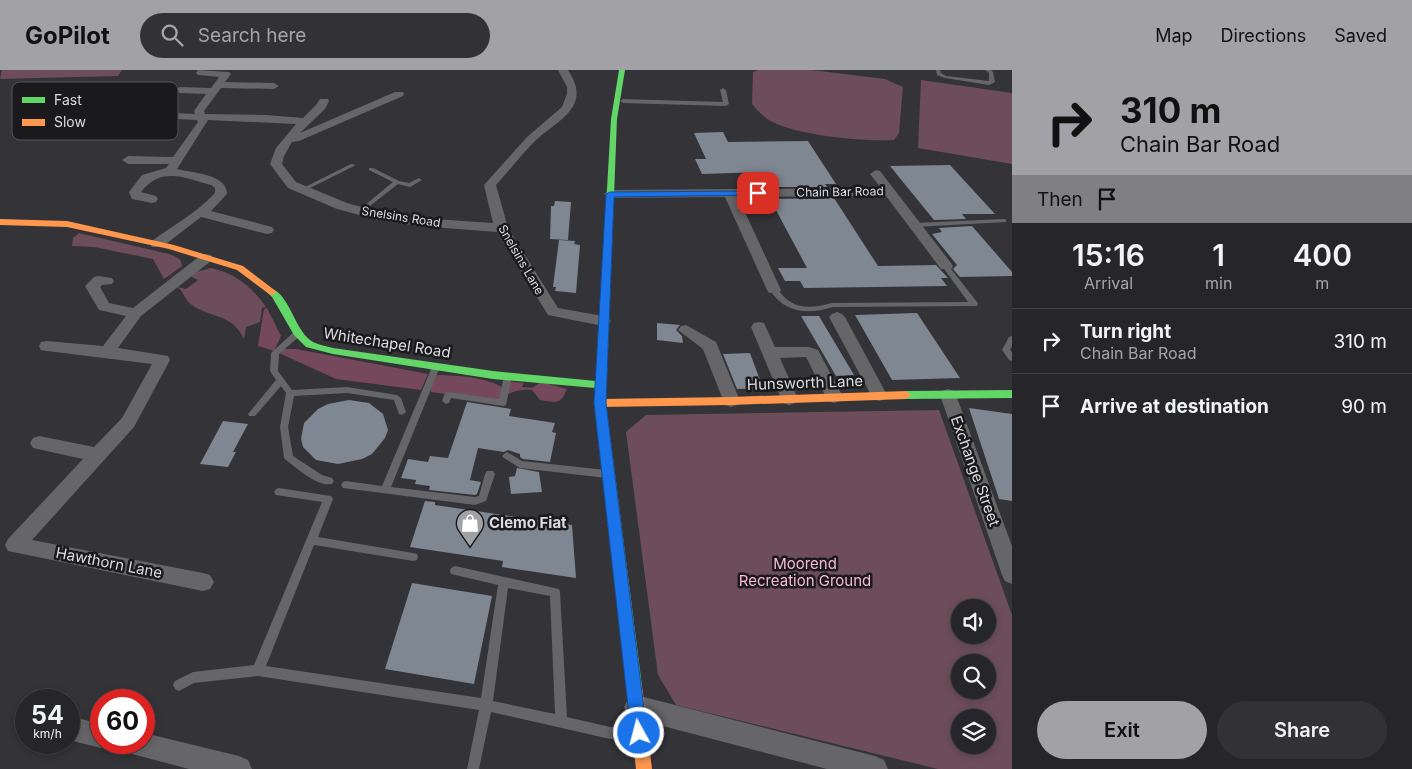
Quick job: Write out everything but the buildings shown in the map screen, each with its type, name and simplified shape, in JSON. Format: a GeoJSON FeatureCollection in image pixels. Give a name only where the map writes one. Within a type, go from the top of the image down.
{"type":"FeatureCollection","features":[{"type":"Feature","properties":{"kind":"main road"},"geometry":{"type":"LineString","coordinates":[[622,70],[614,118],[600,403],[644,769]]}},
{"type":"Feature","properties":{"kind":"main road"},"geometry":{"type":"LineString","coordinates":[[614,118],[633,78]]}},
{"type":"Feature","properties":{"kind":"main road","name":"Whitechapel Road"},"geometry":{"type":"LineString","coordinates":[[0,222],[66,224],[157,244],[240,268],[276,295],[298,333],[310,345],[333,351],[436,367],[600,385]]}},
{"type":"Feature","properties":{"kind":"main road","name":"Hunsworth Lane"},"geometry":{"type":"LineString","coordinates":[[600,403],[1012,394]]}},
{"type":"Feature","properties":{"kind":"street"},"geometry":{"type":"LineString","coordinates":[[203,70],[201,73],[227,72]]}},
{"type":"Feature","properties":{"kind":"street","name":"Snelsins Lane"},"geometry":{"type":"LineString","coordinates":[[563,70],[571,82],[572,94],[570,102],[555,121],[532,138],[490,184],[501,228],[553,312],[603,321]]}},
{"type":"Feature","properties":{"kind":"street"},"geometry":{"type":"LineString","coordinates":[[152,199],[136,196],[135,192],[146,178],[173,166],[203,122],[199,111],[227,72]]}},
{"type":"Feature","properties":{"kind":"street"},"geometry":{"type":"LineString","coordinates":[[180,90],[274,86]]}},
{"type":"Feature","properties":{"kind":"street"},"geometry":{"type":"LineString","coordinates":[[289,139],[297,138],[399,94]]}},
{"type":"Feature","properties":{"kind":"street","name":"Snelsins Road"},"geometry":{"type":"LineString","coordinates":[[324,101],[321,108],[280,150],[276,164],[292,185],[378,216],[419,222],[501,228]]}},
{"type":"Feature","properties":{"kind":"street"},"geometry":{"type":"LineString","coordinates":[[178,116],[277,118],[307,122]]}},
{"type":"Feature","properties":{"kind":"street"},"geometry":{"type":"LineString","coordinates":[[128,160],[173,166],[215,182],[221,187],[221,194],[216,201],[157,244]]}},
{"type":"Feature","properties":{"kind":"street","name":"Chain Bar Road"},"geometry":{"type":"LineString","coordinates":[[876,174],[946,266]]}},
{"type":"Feature","properties":{"kind":"street","name":"Chain Bar Road"},"geometry":{"type":"LineString","coordinates":[[610,194],[890,192]]}},
{"type":"Feature","properties":{"kind":"street"},"geometry":{"type":"LineString","coordinates":[[730,194],[774,290]]}},
{"type":"Feature","properties":{"kind":"street"},"geometry":{"type":"LineString","coordinates":[[199,212],[267,230]]}},
{"type":"Feature","properties":{"kind":"street"},"geometry":{"type":"LineString","coordinates":[[107,352],[136,313],[206,258]]}},
{"type":"Feature","properties":{"kind":"street"},"geometry":{"type":"LineString","coordinates":[[107,281],[99,280],[92,286],[104,307],[136,313]]}},
{"type":"Feature","properties":{"kind":"street"},"geometry":{"type":"LineString","coordinates":[[837,317],[879,396]]}},
{"type":"Feature","properties":{"kind":"street"},"geometry":{"type":"LineString","coordinates":[[758,327],[788,399]]}},
{"type":"Feature","properties":{"kind":"street"},"geometry":{"type":"LineString","coordinates":[[686,330],[710,346],[731,401]]}},
{"type":"Feature","properties":{"kind":"street","name":"Hawthorn Lane"},"geometry":{"type":"LineString","coordinates":[[7,544],[98,455],[128,422],[162,360],[47,346]]}},
{"type":"Feature","properties":{"kind":"street"},"geometry":{"type":"LineString","coordinates":[[769,353],[809,352],[812,354],[834,397]]}},
{"type":"Feature","properties":{"kind":"street","name":"Exchange Street"},"geometry":{"type":"LineString","coordinates":[[948,395],[1012,575]]}},
{"type":"Feature","properties":{"kind":"street"},"geometry":{"type":"LineString","coordinates":[[39,443],[98,455]]}},
{"type":"Feature","properties":{"kind":"street","name":"Hawthorn Lane"},"geometry":{"type":"LineString","coordinates":[[7,544],[203,582]]}},
{"type":"Feature","properties":{"kind":"street"},"geometry":{"type":"LineString","coordinates":[[636,708],[875,769]]}},
{"type":"Feature","properties":{"kind":"street"},"geometry":{"type":"LineString","coordinates":[[155,748],[239,769]]}},
{"type":"Feature","properties":{"kind":"lane"},"geometry":{"type":"LineString","coordinates":[[938,70],[939,74],[945,77],[989,83],[992,82],[992,75],[987,70]]}},
{"type":"Feature","properties":{"kind":"lane"},"geometry":{"type":"LineString","coordinates":[[623,101],[726,104],[723,90]]}},
{"type":"Feature","properties":{"kind":"lane"},"geometry":{"type":"LineString","coordinates":[[302,190],[353,165]]}},
{"type":"Feature","properties":{"kind":"lane"},"geometry":{"type":"LineString","coordinates":[[371,169],[397,182],[410,185],[419,180]]}},
{"type":"Feature","properties":{"kind":"lane"},"geometry":{"type":"LineString","coordinates":[[765,181],[772,193]]}},
{"type":"Feature","properties":{"kind":"lane"},"geometry":{"type":"LineString","coordinates":[[361,211],[397,182]]}},
{"type":"Feature","properties":{"kind":"lane"},"geometry":{"type":"LineString","coordinates":[[915,225],[1004,221]]}},
{"type":"Feature","properties":{"kind":"lane"},"geometry":{"type":"LineString","coordinates":[[774,290],[776,296],[786,304],[809,310],[823,309],[832,305],[974,304],[946,266]]}},
{"type":"Feature","properties":{"kind":"lane"},"geometry":{"type":"LineString","coordinates":[[298,333],[275,353],[274,370],[290,393],[284,427],[289,458],[319,478],[329,480]]}},
{"type":"Feature","properties":{"kind":"lane"},"geometry":{"type":"LineString","coordinates":[[1012,340],[1006,350],[1012,358]]}},
{"type":"Feature","properties":{"kind":"lane"},"geometry":{"type":"LineString","coordinates":[[385,490],[436,367]]}},
{"type":"Feature","properties":{"kind":"lane"},"geometry":{"type":"LineString","coordinates":[[446,401],[448,395],[503,402],[508,376]]}},
{"type":"Feature","properties":{"kind":"lane"},"geometry":{"type":"LineString","coordinates":[[252,414],[281,380]]}},
{"type":"Feature","properties":{"kind":"lane"},"geometry":{"type":"LineString","coordinates":[[290,393],[347,390],[397,398],[402,412]]}},
{"type":"Feature","properties":{"kind":"lane"},"geometry":{"type":"LineString","coordinates":[[507,456],[520,464],[608,474]]}},
{"type":"Feature","properties":{"kind":"lane"},"geometry":{"type":"LineString","coordinates":[[346,485],[475,501],[483,498],[490,474]]}},
{"type":"Feature","properties":{"kind":"lane"},"geometry":{"type":"LineString","coordinates":[[258,670],[328,499],[279,492]]}},
{"type":"Feature","properties":{"kind":"lane"},"geometry":{"type":"LineString","coordinates":[[311,540],[413,556]]}},
{"type":"Feature","properties":{"kind":"lane"},"geometry":{"type":"LineString","coordinates":[[455,571],[555,592],[561,721]]}},
{"type":"Feature","properties":{"kind":"lane"},"geometry":{"type":"LineString","coordinates":[[473,769],[486,705],[504,582]]}},
{"type":"Feature","properties":{"kind":"lane"},"geometry":{"type":"LineString","coordinates":[[179,685],[193,678],[258,670],[486,705],[610,733],[639,733]]}},
{"type":"Feature","properties":{"kind":"green space"},"geometry":{"type":"Polygon","coordinates":[[[2,70],[122,70],[118,76],[0,79],[2,70]]]}},
{"type":"Feature","properties":{"kind":"green space"},"geometry":{"type":"Polygon","coordinates":[[[758,70],[812,70],[885,79],[903,87],[899,133],[894,140],[865,140],[809,133],[777,124],[766,118],[752,104],[753,72],[758,70]]]}},
{"type":"Feature","properties":{"kind":"green space"},"geometry":{"type":"Polygon","coordinates":[[[921,80],[1012,93],[1012,164],[918,148],[921,80]]]}},
{"type":"Feature","properties":{"kind":"green space"},"geometry":{"type":"Polygon","coordinates":[[[79,233],[169,254],[180,259],[182,266],[164,279],[153,259],[94,247],[72,246],[73,238],[79,233]]]}},
{"type":"Feature","properties":{"kind":"green space"},"geometry":{"type":"Polygon","coordinates":[[[211,268],[235,277],[249,287],[266,307],[262,308],[260,322],[246,327],[244,339],[234,325],[228,321],[189,303],[177,287],[186,289],[198,280],[190,276],[196,272],[211,268]]]}},
{"type":"Feature","properties":{"kind":"green space","name":"Moorend Recreation Ground"},"geometry":{"type":"Polygon","coordinates":[[[939,410],[1012,615],[1012,769],[938,769],[676,705],[658,675],[626,432],[646,415],[939,410]]]}},
{"type":"Feature","properties":{"kind":"shaded area"},"geometry":{"type":"Polygon","coordinates":[[[267,308],[281,336],[274,351],[258,346],[264,309],[267,308]]]}},
{"type":"Feature","properties":{"kind":"shaded area"},"geometry":{"type":"Polygon","coordinates":[[[283,349],[296,349],[428,374],[421,390],[336,379],[279,353],[283,349]]]}},
{"type":"Feature","properties":{"kind":"shaded area"},"geometry":{"type":"Polygon","coordinates":[[[437,375],[462,376],[487,381],[502,387],[506,381],[524,383],[522,387],[532,388],[541,382],[567,389],[562,398],[557,402],[540,400],[532,390],[510,393],[499,401],[431,392],[431,383],[437,375]]]}},
{"type":"Feature","properties":{"kind":"traffic: fast"},"geometry":{"type":"LineString","coordinates":[[622,70],[614,119],[600,403],[634,686]]}},
{"type":"Feature","properties":{"kind":"traffic: fast"},"geometry":{"type":"LineString","coordinates":[[272,292],[276,295],[298,333],[310,345],[333,351],[493,375],[600,385]]}},
{"type":"Feature","properties":{"kind":"traffic: fast"},"geometry":{"type":"LineString","coordinates":[[906,395],[1012,394]]}},
{"type":"Feature","properties":{"kind":"traffic: slow"},"geometry":{"type":"LineString","coordinates":[[0,222],[67,224],[171,247],[240,268],[272,292]]}},
{"type":"Feature","properties":{"kind":"traffic: slow"},"geometry":{"type":"LineString","coordinates":[[600,403],[906,395]]}},
{"type":"Feature","properties":{"kind":"traffic: slow"},"geometry":{"type":"LineString","coordinates":[[634,686],[644,769]]}},
{"type":"Feature","properties":{"kind":"place","name":"Clemo Fiat"},"geometry":{"type":"Point","coordinates":[470,547]}},
{"type":"Feature","properties":{"kind":"route"},"geometry":{"type":"LineString","coordinates":[[639,733],[600,403],[610,194],[758,193]]}}]}
